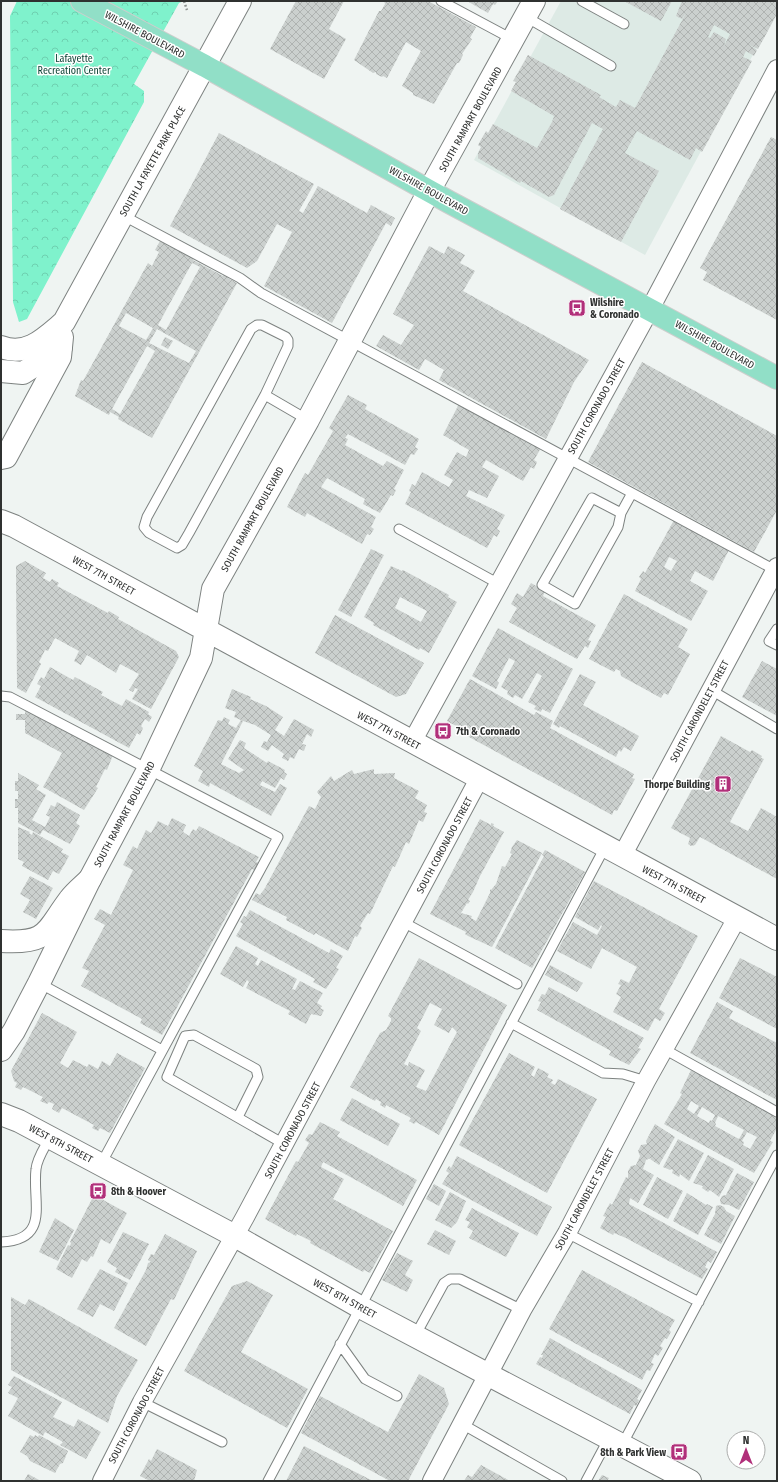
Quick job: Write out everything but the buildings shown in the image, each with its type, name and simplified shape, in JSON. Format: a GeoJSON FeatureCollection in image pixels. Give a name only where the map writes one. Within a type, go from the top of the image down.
{"type":"FeatureCollection","features":[{"type":"Feature","properties":{"kind":"main road","name":"WILSHIRE BOULEVARD"},"geometry":{"type":"LineString","coordinates":[[82,1],[205,66],[429,191],[777,378]]}},
{"type":"Feature","properties":{"kind":"street","name":"SOUTH LA FAYETTE PARK PLACE"},"geometry":{"type":"LineString","coordinates":[[1,458],[6,457],[60,357],[64,322],[240,1]]}},
{"type":"Feature","properties":{"kind":"street","name":"SOUTH RAMPART BOULEVARD"},"geometry":{"type":"LineString","coordinates":[[1,1050],[14,1031],[90,879],[148,770],[201,658],[213,589],[308,420],[429,191],[530,9]]}},
{"type":"Feature","properties":{"kind":"street","name":"SOUTH CORONADO STREET"},"geometry":{"type":"LineString","coordinates":[[412,742],[650,309],[777,69]]}},
{"type":"Feature","properties":{"kind":"street","name":"SOUTH LA FAYETTE PARK PLACE"},"geometry":{"type":"LineString","coordinates":[[1,347],[11,351],[34,346],[64,322]]}},
{"type":"Feature","properties":{"kind":"street"},"geometry":{"type":"LineString","coordinates":[[1,371],[23,373],[61,347]]}},
{"type":"Feature","properties":{"kind":"street","name":"WEST 7TH STREET"},"geometry":{"type":"LineString","coordinates":[[1,521],[14,526],[777,940]]}},
{"type":"Feature","properties":{"kind":"street","name":"SOUTH CARONDELET STREET"},"geometry":{"type":"LineString","coordinates":[[613,851],[711,690],[776,571]]}},
{"type":"Feature","properties":{"kind":"street","name":"SOUTH CORONADO STREET"},"geometry":{"type":"LineString","coordinates":[[102,1481],[142,1402],[235,1236],[479,779]]}},
{"type":"Feature","properties":{"kind":"street"},"geometry":{"type":"LineString","coordinates":[[1,941],[22,941],[38,938],[48,932],[70,898],[90,879]]}},
{"type":"Feature","properties":{"kind":"street","name":"SOUTH CARONDELET STREET"},"geometry":{"type":"LineString","coordinates":[[432,1481],[522,1310],[566,1234],[646,1081],[737,918]]}},
{"type":"Feature","properties":{"kind":"street","name":"WEST 8TH STREET"},"geometry":{"type":"LineString","coordinates":[[1,1114],[19,1121],[101,1164],[235,1236],[360,1307],[690,1481]]}},
{"type":"Feature","properties":{"kind":"lane"},"geometry":{"type":"LineString","coordinates":[[441,1],[514,40]]}},
{"type":"Feature","properties":{"kind":"lane"},"geometry":{"type":"LineString","coordinates":[[582,1],[624,24]]}},
{"type":"Feature","properties":{"kind":"lane"},"geometry":{"type":"LineString","coordinates":[[530,9],[611,66]]}},
{"type":"Feature","properties":{"kind":"lane"},"geometry":{"type":"LineString","coordinates":[[122,215],[240,278],[261,293],[569,457],[776,571]]}},
{"type":"Feature","properties":{"kind":"lane"},"geometry":{"type":"LineString","coordinates":[[257,325],[262,325],[288,340],[288,346],[265,395],[182,545],[177,548],[149,533],[144,527],[147,517],[251,329],[257,325]]}},
{"type":"Feature","properties":{"kind":"lane"},"geometry":{"type":"LineString","coordinates":[[265,395],[308,420]]}},
{"type":"Feature","properties":{"kind":"lane"},"geometry":{"type":"LineString","coordinates":[[621,513],[592,498],[542,585],[575,604],[618,527],[621,513],[632,492]]}},
{"type":"Feature","properties":{"kind":"lane"},"geometry":{"type":"LineString","coordinates":[[399,529],[499,584]]}},
{"type":"Feature","properties":{"kind":"lane"},"geometry":{"type":"LineString","coordinates":[[777,629],[769,641],[777,645]]}},
{"type":"Feature","properties":{"kind":"lane"},"geometry":{"type":"LineString","coordinates":[[711,690],[777,729]]}},
{"type":"Feature","properties":{"kind":"lane"},"geometry":{"type":"LineString","coordinates":[[1,696],[10,697],[278,837],[101,1164]]}},
{"type":"Feature","properties":{"kind":"lane"},"geometry":{"type":"LineString","coordinates":[[268,1481],[511,1023],[613,851]]}},
{"type":"Feature","properties":{"kind":"lane"},"geometry":{"type":"LineString","coordinates":[[403,922],[517,984]]}},
{"type":"Feature","properties":{"kind":"lane"},"geometry":{"type":"LineString","coordinates":[[39,983],[162,1050]]}},
{"type":"Feature","properties":{"kind":"lane"},"geometry":{"type":"LineString","coordinates":[[511,1023],[603,1073],[623,1074],[646,1081]]}},
{"type":"Feature","properties":{"kind":"lane"},"geometry":{"type":"LineString","coordinates":[[238,1117],[258,1077],[256,1069],[194,1035],[185,1036],[167,1077],[284,1144]]}},
{"type":"Feature","properties":{"kind":"lane"},"geometry":{"type":"LineString","coordinates":[[664,1049],[777,1112]]}},
{"type":"Feature","properties":{"kind":"lane"},"geometry":{"type":"LineString","coordinates":[[1,1242],[14,1241],[29,1234],[34,1227],[37,1207],[36,1168],[50,1137]]}},
{"type":"Feature","properties":{"kind":"lane"},"geometry":{"type":"LineString","coordinates":[[586,1481],[616,1441],[699,1302],[777,1155]]}},
{"type":"Feature","properties":{"kind":"lane"},"geometry":{"type":"LineString","coordinates":[[566,1234],[699,1302]]}},
{"type":"Feature","properties":{"kind":"lane"},"geometry":{"type":"LineString","coordinates":[[415,1336],[444,1283],[450,1279],[460,1279],[522,1310]]}},
{"type":"Feature","properties":{"kind":"lane"},"geometry":{"type":"LineString","coordinates":[[340,1344],[365,1379],[397,1396]]}},
{"type":"Feature","properties":{"kind":"lane"},"geometry":{"type":"LineString","coordinates":[[142,1402],[222,1442]]}},
{"type":"Feature","properties":{"kind":"lane"},"geometry":{"type":"LineString","coordinates":[[462,1424],[562,1481]]}},
{"type":"Feature","properties":{"kind":"path"},"geometry":{"type":"LineString","coordinates":[[184,1],[187,10]]}},
{"type":"Feature","properties":{"kind":"shaded area"},"geometry":{"type":"Polygon","coordinates":[[[561,1],[777,1],[777,10],[645,255],[474,160],[561,1]]]}},
{"type":"Feature","properties":{"kind":"green space","name":"Lafayette Recreation Center"},"geometry":{"type":"Polygon","coordinates":[[[17,1],[184,1],[179,3],[134,84],[144,91],[144,102],[27,319],[19,322],[13,302],[10,16],[17,1]]]}},
{"type":"Feature","properties":{"kind":"place","name":"Wilshire & Coronado"},"geometry":{"type":"Point","coordinates":[577,308]}},
{"type":"Feature","properties":{"kind":"place","name":"7th & Coronado"},"geometry":{"type":"Point","coordinates":[443,731]}},
{"type":"Feature","properties":{"kind":"place","name":"Thorpe Building"},"geometry":{"type":"Point","coordinates":[723,784]}},
{"type":"Feature","properties":{"kind":"place","name":"8th & Hoover"},"geometry":{"type":"Point","coordinates":[98,1191]}},
{"type":"Feature","properties":{"kind":"place","name":"8th & Park View"},"geometry":{"type":"Point","coordinates":[679,1452]}}]}
